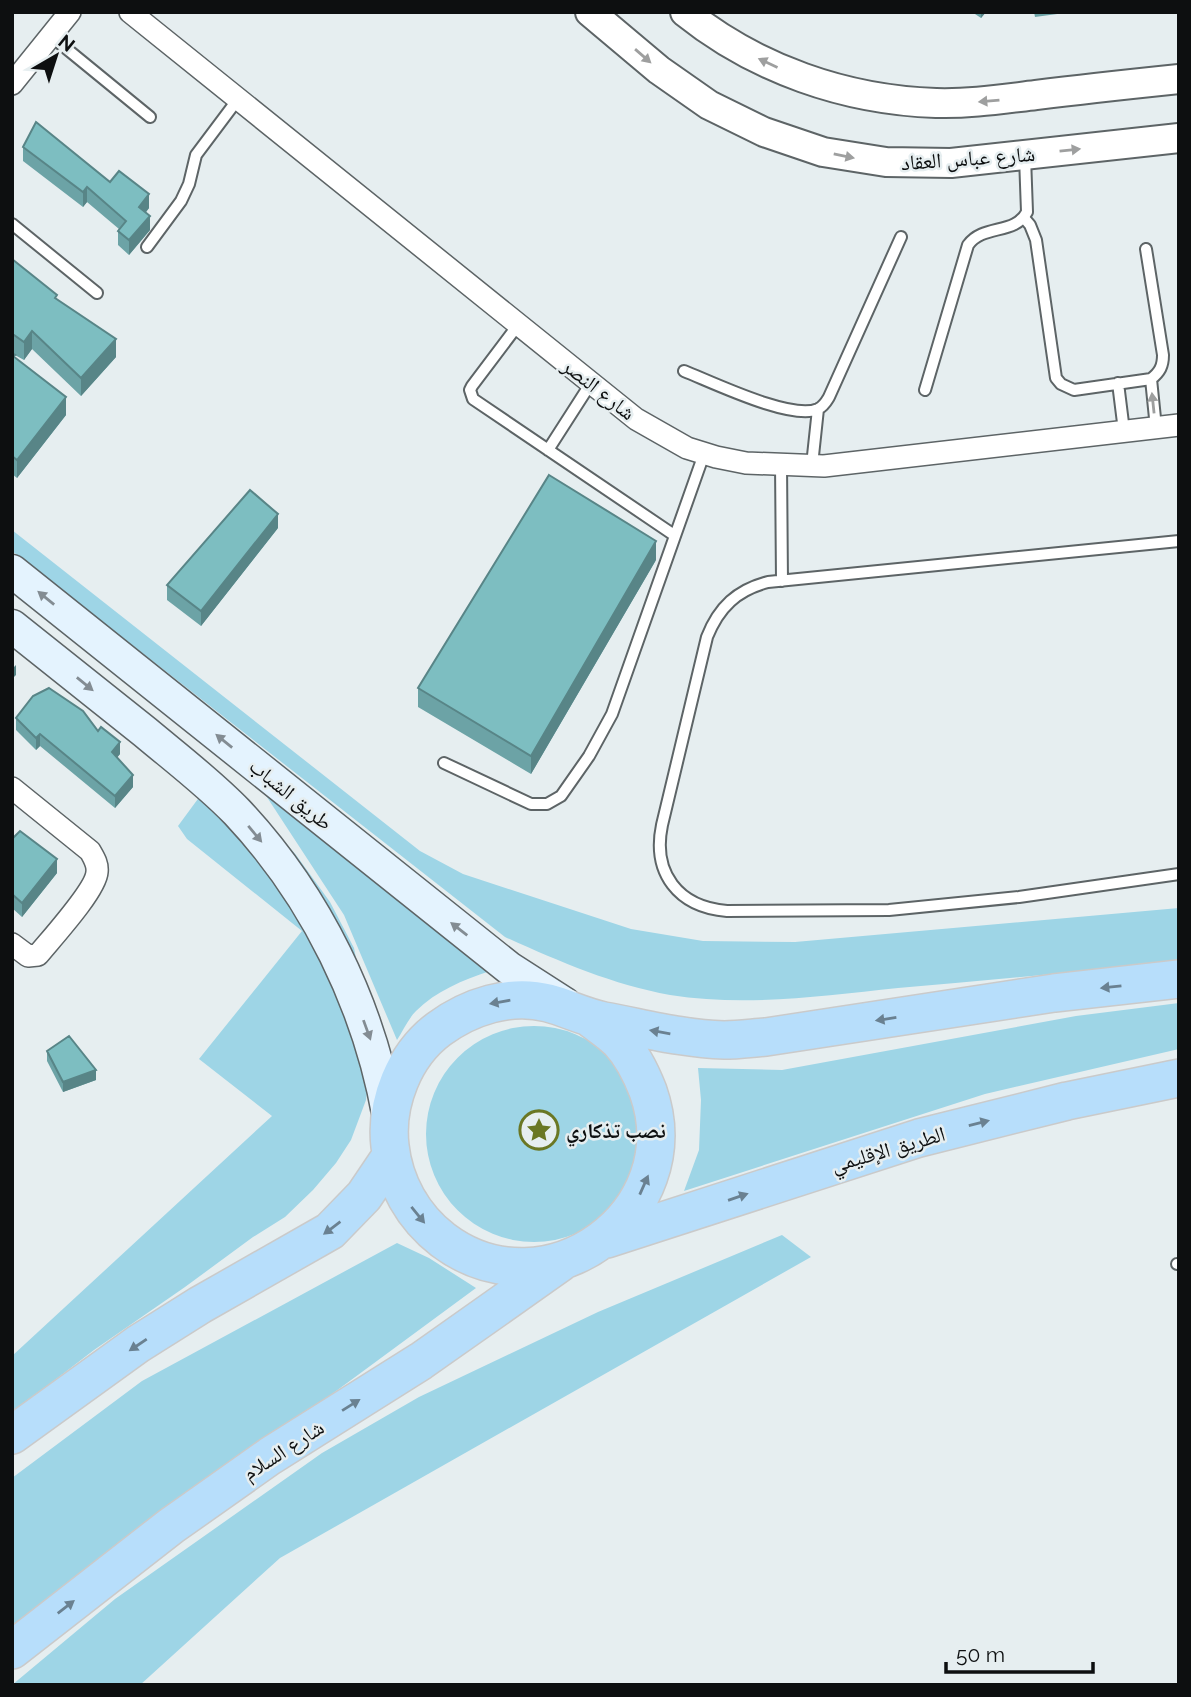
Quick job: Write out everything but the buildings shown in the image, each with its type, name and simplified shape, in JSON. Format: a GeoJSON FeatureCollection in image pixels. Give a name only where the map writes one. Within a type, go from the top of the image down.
{"type":"FeatureCollection","features":[{"type":"Feature","properties":{"kind":"highway"},"geometry":{"type":"LineString","coordinates":[[582,1014],[619,1041],[641,1072],[653,1107],[656,1145],[648,1181],[629,1214],[603,1241],[562,1261],[534,1266],[506,1266],[478,1259],[453,1247],[430,1230],[412,1209],[398,1184],[391,1156],[389,1118],[397,1087],[410,1060],[430,1036],[455,1018],[483,1005],[514,1000],[545,1002],[582,1014],[685,1036],[724,1040],[766,1037],[1054,993],[1179,979]]}},
{"type":"Feature","properties":{"kind":"highway","name":"الطريق الإقليمي"},"geometry":{"type":"LineString","coordinates":[[603,1241],[919,1138],[1067,1101],[1179,1078]]}},
{"type":"Feature","properties":{"kind":"highway"},"geometry":{"type":"LineString","coordinates":[[12,1435],[138,1344],[200,1305],[330,1231],[364,1196],[391,1156]]}},
{"type":"Feature","properties":{"kind":"highway","name":"شارع السلام"},"geometry":{"type":"LineString","coordinates":[[12,1650],[171,1526],[237,1480],[421,1362],[562,1261]]}},
{"type":"Feature","properties":{"kind":"main road","name":"طريق الشباب"},"geometry":{"type":"LineString","coordinates":[[12,571],[487,951],[582,1014]]}},
{"type":"Feature","properties":{"kind":"main road"},"geometry":{"type":"LineString","coordinates":[[12,626],[205,783],[236,811],[269,849],[309,908],[341,969],[369,1038],[389,1118]]}},
{"type":"Feature","properties":{"kind":"street"},"geometry":{"type":"LineString","coordinates":[[12,84],[70,12]]}},
{"type":"Feature","properties":{"kind":"street","name":"شارع النصر"},"geometry":{"type":"LineString","coordinates":[[130,12],[636,419],[687,448],[746,463],[824,466],[1179,425]]}},
{"type":"Feature","properties":{"kind":"street","name":"شارع عباس العقاد"},"geometry":{"type":"LineString","coordinates":[[590,12],[659,70],[701,100],[736,120],[792,143],[855,158],[886,162],[951,163],[1179,138]]}},
{"type":"Feature","properties":{"kind":"street"},"geometry":{"type":"LineString","coordinates":[[685,12],[739,50],[793,74],[838,89],[904,101],[988,101],[1179,79]]}},
{"type":"Feature","properties":{"kind":"street"},"geometry":{"type":"LineString","coordinates":[[12,788],[90,851],[97,863],[97,871],[92,887],[38,955],[28,956],[12,944]]}},
{"type":"Feature","properties":{"kind":"lane"},"geometry":{"type":"LineString","coordinates":[[51,36],[150,117]]}},
{"type":"Feature","properties":{"kind":"lane"},"geometry":{"type":"LineString","coordinates":[[147,247],[181,201],[196,155],[238,99]]}},
{"type":"Feature","properties":{"kind":"lane"},"geometry":{"type":"LineString","coordinates":[[925,390],[968,245],[982,232],[1016,225],[1027,212],[1025,155]]}},
{"type":"Feature","properties":{"kind":"lane"},"geometry":{"type":"LineString","coordinates":[[1024,218],[1036,240],[1056,378],[1060,384],[1074,390],[1151,379],[1163,364],[1146,249]]}},
{"type":"Feature","properties":{"kind":"lane"},"geometry":{"type":"LineString","coordinates":[[12,224],[97,293]]}},
{"type":"Feature","properties":{"kind":"lane"},"geometry":{"type":"LineString","coordinates":[[812,466],[818,409],[829,397],[901,237]]}},
{"type":"Feature","properties":{"kind":"lane"},"geometry":{"type":"LineString","coordinates":[[518,325],[471,386],[471,395],[476,401],[674,535]]}},
{"type":"Feature","properties":{"kind":"lane"},"geometry":{"type":"LineString","coordinates":[[684,371],[774,407],[789,410],[818,409]]}},
{"type":"Feature","properties":{"kind":"lane"},"geometry":{"type":"LineString","coordinates":[[1151,379],[1156,428]]}},
{"type":"Feature","properties":{"kind":"lane"},"geometry":{"type":"LineString","coordinates":[[548,450],[591,383]]}},
{"type":"Feature","properties":{"kind":"lane"},"geometry":{"type":"LineString","coordinates":[[1118,383],[1124,431]]}},
{"type":"Feature","properties":{"kind":"lane"},"geometry":{"type":"LineString","coordinates":[[444,764],[531,804],[547,804],[561,796],[589,756],[612,714],[704,454]]}},
{"type":"Feature","properties":{"kind":"lane"},"geometry":{"type":"LineString","coordinates":[[781,464],[782,581]]}},
{"type":"Feature","properties":{"kind":"lane"},"geometry":{"type":"LineString","coordinates":[[1179,541],[782,581],[754,586],[730,600],[716,617],[707,637],[662,825],[659,848],[664,871],[670,882],[689,901],[701,907],[727,911],[888,910],[1019,897],[1179,874]]}},
{"type":"Feature","properties":{"kind":"shaded area"},"geometry":{"type":"Polygon","coordinates":[[[12,530],[420,851],[463,874],[631,929],[703,941],[795,942],[1179,908],[1179,962],[812,997],[755,1000],[670,995],[586,971],[505,937],[12,551],[12,530]]]}},
{"type":"Feature","properties":{"kind":"shaded area"},"geometry":{"type":"Polygon","coordinates":[[[220,775],[263,816],[296,855],[330,902],[354,948],[373,1043],[366,1100],[351,1140],[336,1163],[285,1217],[94,1350],[12,1413],[12,1356],[272,1116],[199,1059],[302,931],[187,839],[178,826],[203,792],[220,775]]]}},
{"type":"Feature","properties":{"kind":"shaded area"},"geometry":{"type":"Polygon","coordinates":[[[261,788],[490,971],[460,982],[432,998],[413,1014],[397,1040],[344,915],[261,788]]]}},
{"type":"Feature","properties":{"kind":"shaded area"},"geometry":{"type":"Polygon","coordinates":[[[1179,1003],[1179,1049],[985,1094],[684,1191],[699,1150],[701,1100],[698,1068],[782,1070],[1076,1016],[1179,1003]]]}},
{"type":"Feature","properties":{"kind":"shaded area"},"geometry":{"type":"Polygon","coordinates":[[[534,1026],[575,1034],[594,1044],[610,1058],[624,1074],[634,1093],[642,1134],[634,1175],[624,1194],[610,1210],[594,1224],[575,1234],[534,1242],[493,1234],[474,1224],[458,1210],[444,1194],[434,1175],[426,1134],[434,1093],[444,1074],[458,1058],[474,1044],[493,1034],[534,1026]]]}},
{"type":"Feature","properties":{"kind":"shaded area"},"geometry":{"type":"Polygon","coordinates":[[[782,1235],[811,1257],[280,1558],[140,1685],[12,1685],[115,1599],[322,1453],[419,1397],[598,1312],[782,1235]]]}},
{"type":"Feature","properties":{"kind":"shaded area"},"geometry":{"type":"Polygon","coordinates":[[[397,1243],[429,1258],[476,1288],[44,1606],[12,1633],[12,1478],[142,1381],[397,1243]]]}},
{"type":"Feature","properties":{"kind":"place","name":"نصب تذكاري"},"geometry":{"type":"Point","coordinates":[539,1130]}}]}
